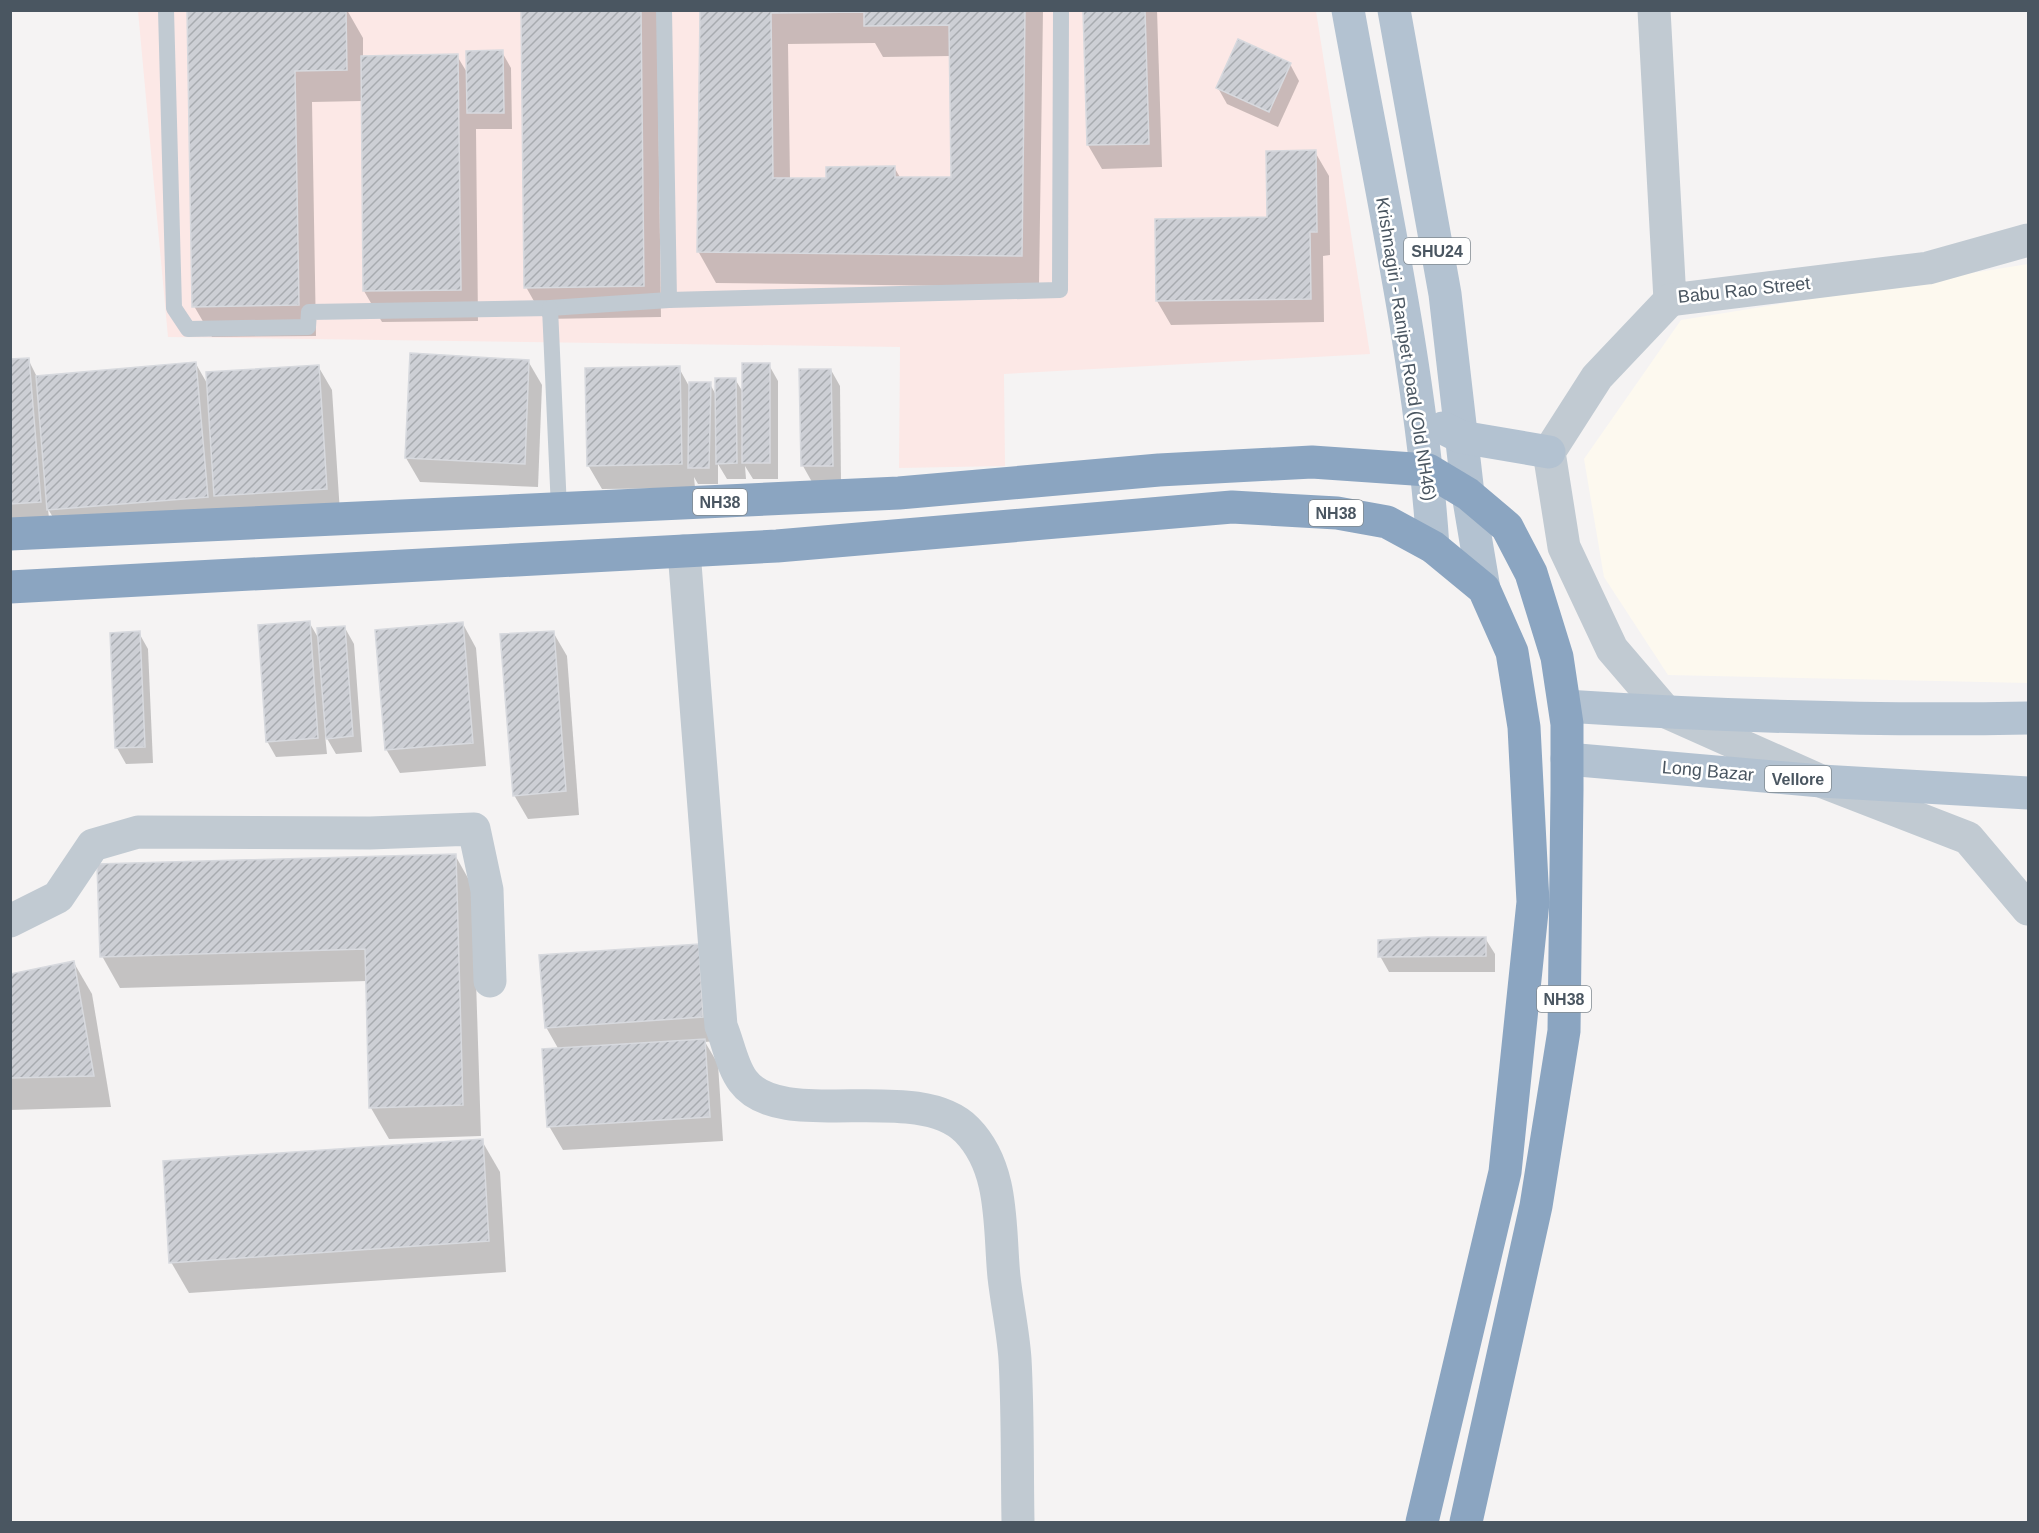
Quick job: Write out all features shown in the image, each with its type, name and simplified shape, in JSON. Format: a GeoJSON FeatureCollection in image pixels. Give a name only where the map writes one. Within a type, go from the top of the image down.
{"type":"FeatureCollection","features":[{"type":"Feature","properties":{"kind":"highway","name":"NH38"},"geometry":{"type":"LineString","coordinates":[[10,534],[899,494],[1159,470],[1300,462],[1428,470],[1468,494],[1507,527],[1531,573],[1557,657],[1565,706],[1567,759],[1564,1031],[1536,1206],[1466,1522]]}},
{"type":"Feature","properties":{"kind":"highway","name":"NH38"},"geometry":{"type":"LineString","coordinates":[[10,588],[777,546],[1232,507],[1336,513],[1387,522],[1433,547],[1484,589],[1512,652],[1524,727],[1533,902],[1505,1172],[1422,1522]]}},
{"type":"Feature","properties":{"kind":"main road","name":"Krishnagiri - Ranipet Road (Old NH46)"},"geometry":{"type":"LineString","coordinates":[[1348,10],[1420,418],[1428,470],[1433,547]]}},
{"type":"Feature","properties":{"kind":"main road","name":"SHU24"},"geometry":{"type":"LineString","coordinates":[[1394,10],[1445,294],[1468,494],[1484,589]]}},
{"type":"Feature","properties":{"kind":"main road"},"geometry":{"type":"LineString","coordinates":[[1420,418],[1461,436],[1549,452]]}},
{"type":"Feature","properties":{"kind":"main road"},"geometry":{"type":"LineString","coordinates":[[1565,706],[1666,712],[1919,720],[2028,718]]}},
{"type":"Feature","properties":{"kind":"main road","name":"Long Bazar"},"geometry":{"type":"LineString","coordinates":[[1567,759],[1821,781],[2028,793]]}},
{"type":"Feature","properties":{"kind":"street","name":"Babu Rao Street"},"geometry":{"type":"LineString","coordinates":[[1654,10],[1670,300],[1928,268],[2028,240]]}},
{"type":"Feature","properties":{"kind":"street"},"geometry":{"type":"LineString","coordinates":[[1670,300],[1597,377],[1549,452],[1564,546],[1612,649],[1666,712],[1821,781],[1968,838],[2028,909]]}},
{"type":"Feature","properties":{"kind":"street"},"geometry":{"type":"LineString","coordinates":[[684,551],[721,1026],[742,1081],[763,1098],[808,1105],[870,1105],[933,1113],[967,1129],[984,1154],[998,1192],[1015,1358],[1018,1522]]}},
{"type":"Feature","properties":{"kind":"street"},"geometry":{"type":"LineString","coordinates":[[10,921],[58,897],[93,845],[138,832],[370,833],[474,829],[487,890],[490,981]]}},
{"type":"Feature","properties":{"kind":"lane"},"geometry":{"type":"LineString","coordinates":[[166,10],[174,308],[188,328],[308,327],[309,312],[550,309],[669,300],[1060,290],[1061,10]]}},
{"type":"Feature","properties":{"kind":"lane"},"geometry":{"type":"LineString","coordinates":[[664,10],[669,300]]}},
{"type":"Feature","properties":{"kind":"lane"},"geometry":{"type":"LineString","coordinates":[[550,309],[559,509]]}},
{"type":"Feature","properties":{"kind":"shaded area"},"geometry":{"type":"Polygon","coordinates":[[[138,11],[1316,11],[1370,354],[1004,374],[1005,466],[899,468],[900,347],[168,337],[138,11]]]}},
{"type":"Feature","properties":{"kind":"shaded area"},"geometry":{"type":"Polygon","coordinates":[[[2028,264],[2028,683],[1668,675],[1604,577],[1584,459],[1681,320],[2028,264]]]}},
{"type":"Feature","properties":{"kind":"building"},"geometry":{"type":"Polygon","coordinates":[[[187,10],[346,10],[347,70],[295,71],[299,305],[192,307],[187,10]]]}},
{"type":"Feature","properties":{"kind":"building"},"geometry":{"type":"Polygon","coordinates":[[[521,10],[641,10],[644,286],[524,288],[521,10]]]}},
{"type":"Feature","properties":{"kind":"building"},"geometry":{"type":"Polygon","coordinates":[[[700,10],[1025,10],[1022,256],[697,252],[700,10]],[[864,12],[771,13],[773,178],[826,178],[826,167],[895,166],[895,177],[951,177],[949,25],[864,26],[864,12]]]}},
{"type":"Feature","properties":{"kind":"building"},"geometry":{"type":"Polygon","coordinates":[[[1083,10],[1145,10],[1149,144],[1087,145],[1083,10]]]}},
{"type":"Feature","properties":{"kind":"building"},"geometry":{"type":"Polygon","coordinates":[[[1238,39],[1291,63],[1269,112],[1216,88],[1238,39]]]}},
{"type":"Feature","properties":{"kind":"building"},"geometry":{"type":"Polygon","coordinates":[[[503,50],[504,113],[467,113],[466,51],[503,50]]]}},
{"type":"Feature","properties":{"kind":"building"},"geometry":{"type":"Polygon","coordinates":[[[458,54],[461,290],[363,291],[361,56],[458,54]]]}},
{"type":"Feature","properties":{"kind":"building"},"geometry":{"type":"Polygon","coordinates":[[[1316,150],[1317,232],[1310,232],[1311,299],[1156,301],[1155,219],[1267,217],[1266,151],[1316,150]]]}},
{"type":"Feature","properties":{"kind":"building"},"geometry":{"type":"Polygon","coordinates":[[[410,353],[529,360],[525,464],[405,458],[410,353]]]}},
{"type":"Feature","properties":{"kind":"building"},"geometry":{"type":"Polygon","coordinates":[[[29,358],[41,502],[10,504],[10,359],[29,358]]]}},
{"type":"Feature","properties":{"kind":"building"},"geometry":{"type":"Polygon","coordinates":[[[196,362],[208,497],[47,510],[36,376],[196,362]]]}},
{"type":"Feature","properties":{"kind":"building"},"geometry":{"type":"Polygon","coordinates":[[[742,363],[770,363],[770,463],[742,463],[742,363]]]}},
{"type":"Feature","properties":{"kind":"building"},"geometry":{"type":"Polygon","coordinates":[[[319,365],[327,489],[214,496],[206,372],[319,365]]]}},
{"type":"Feature","properties":{"kind":"building"},"geometry":{"type":"Polygon","coordinates":[[[680,366],[682,464],[587,466],[585,368],[680,366]]]}},
{"type":"Feature","properties":{"kind":"building"},"geometry":{"type":"Polygon","coordinates":[[[799,369],[831,369],[833,466],[801,466],[799,369]]]}},
{"type":"Feature","properties":{"kind":"building"},"geometry":{"type":"Polygon","coordinates":[[[715,378],[736,378],[737,463],[716,464],[715,378]]]}},
{"type":"Feature","properties":{"kind":"building"},"geometry":{"type":"Polygon","coordinates":[[[689,382],[711,382],[709,468],[688,468],[689,382]]]}},
{"type":"Feature","properties":{"kind":"building"},"geometry":{"type":"Polygon","coordinates":[[[310,621],[318,738],[266,742],[258,625],[310,621]]]}},
{"type":"Feature","properties":{"kind":"building"},"geometry":{"type":"Polygon","coordinates":[[[463,622],[473,743],[385,750],[375,630],[463,622]]]}},
{"type":"Feature","properties":{"kind":"building"},"geometry":{"type":"Polygon","coordinates":[[[345,626],[353,736],[326,739],[317,628],[345,626]]]}},
{"type":"Feature","properties":{"kind":"building"},"geometry":{"type":"Polygon","coordinates":[[[140,631],[145,747],[115,748],[110,633],[140,631]]]}},
{"type":"Feature","properties":{"kind":"building"},"geometry":{"type":"Polygon","coordinates":[[[554,631],[566,791],[513,796],[500,634],[554,631]]]}},
{"type":"Feature","properties":{"kind":"building"},"geometry":{"type":"Polygon","coordinates":[[[456,854],[463,1105],[369,1108],[365,949],[100,957],[97,864],[456,854]]]}},
{"type":"Feature","properties":{"kind":"building"},"geometry":{"type":"Polygon","coordinates":[[[1486,937],[1486,956],[1378,957],[1378,940],[1486,937]]]}},
{"type":"Feature","properties":{"kind":"building"},"geometry":{"type":"Polygon","coordinates":[[[699,944],[703,1017],[545,1028],[539,955],[699,944]]]}},
{"type":"Feature","properties":{"kind":"building"},"geometry":{"type":"Polygon","coordinates":[[[74,961],[94,1076],[10,1078],[10,974],[74,961]]]}},
{"type":"Feature","properties":{"kind":"building"},"geometry":{"type":"Polygon","coordinates":[[[705,1039],[710,1117],[547,1127],[542,1049],[705,1039]]]}},
{"type":"Feature","properties":{"kind":"building"},"geometry":{"type":"Polygon","coordinates":[[[483,1139],[489,1241],[169,1263],[163,1161],[483,1139]]]}}]}
